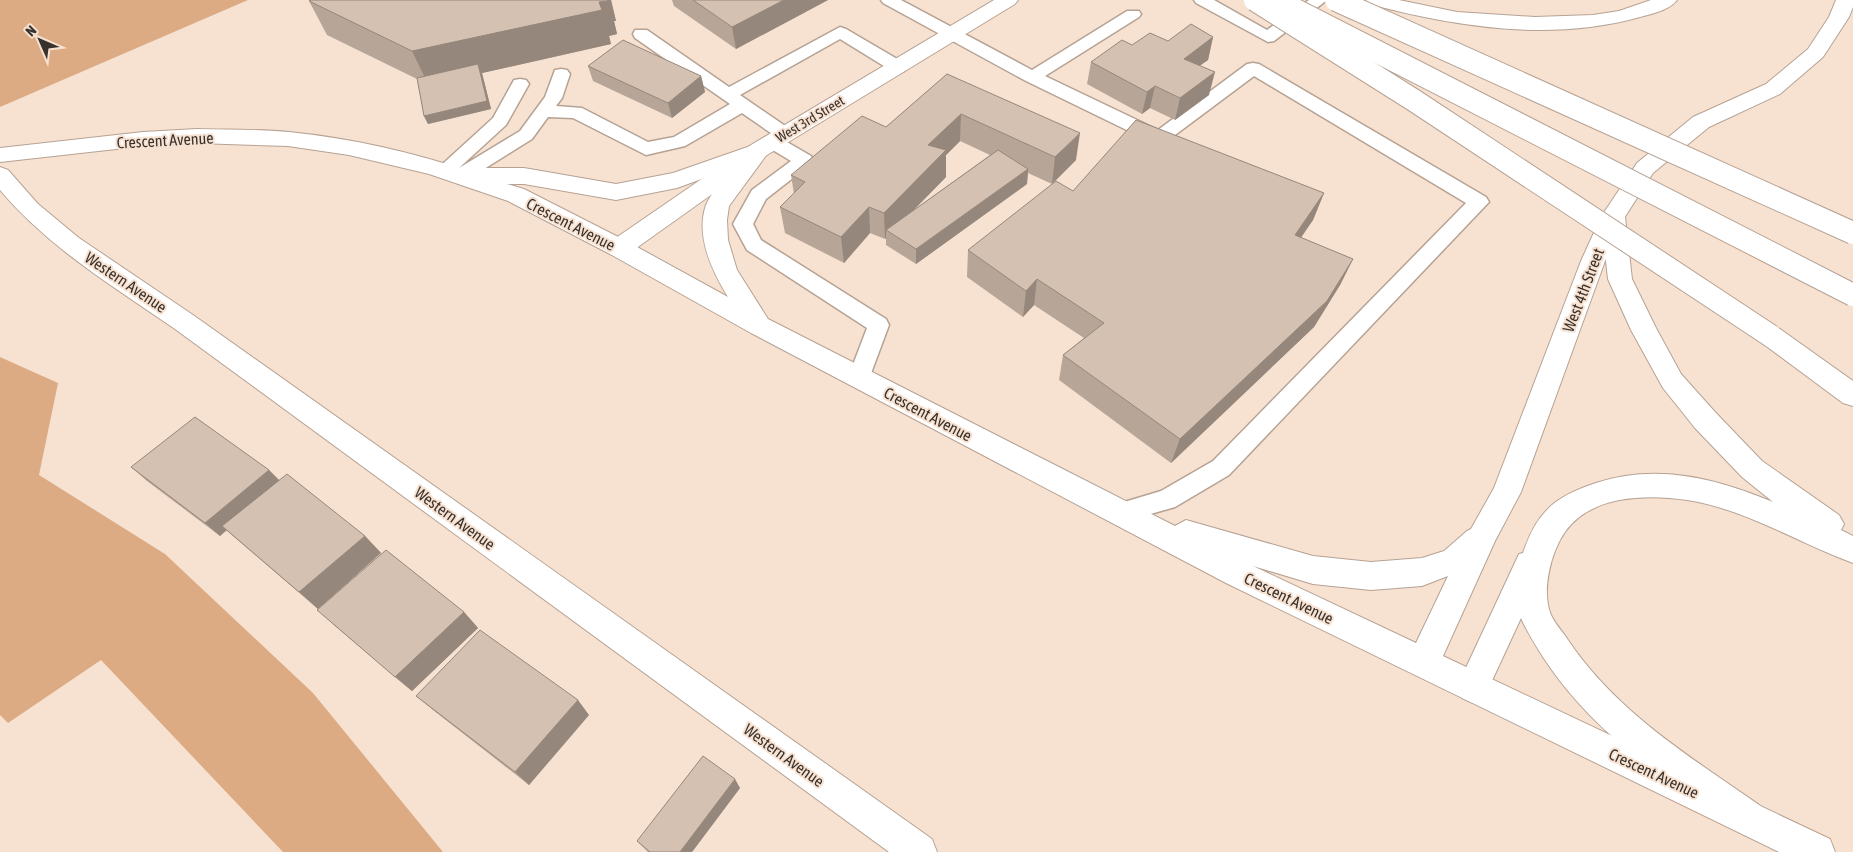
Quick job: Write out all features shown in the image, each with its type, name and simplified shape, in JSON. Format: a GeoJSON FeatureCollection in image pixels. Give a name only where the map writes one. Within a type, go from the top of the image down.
{"type":"FeatureCollection","features":[{"type":"Feature","properties":{"kind":"main road","name":"West 3rd Street"},"geometry":{"type":"LineString","coordinates":[[619,248],[772,142],[1008,0]]}},
{"type":"Feature","properties":{"kind":"main road"},"geometry":{"type":"LineString","coordinates":[[1255,0],[1415,102],[1771,336],[1853,387]]}},
{"type":"Feature","properties":{"kind":"main road"},"geometry":{"type":"LineString","coordinates":[[1276,0],[1853,295]]}},
{"type":"Feature","properties":{"kind":"main road"},"geometry":{"type":"LineString","coordinates":[[1336,0],[1853,234]]}},
{"type":"Feature","properties":{"kind":"main road"},"geometry":{"type":"LineString","coordinates":[[1376,0],[1458,18],[1562,23],[1594,21],[1630,14],[1667,0]]}},
{"type":"Feature","properties":{"kind":"main road","name":"West 4th Street"},"geometry":{"type":"LineString","coordinates":[[1423,663],[1484,534],[1507,492],[1593,261],[1613,217],[1645,168],[1694,128],[1702,122],[1773,89],[1816,53],[1839,17],[1846,0]]}},
{"type":"Feature","properties":{"kind":"main road","name":"Crescent Avenue"},"geometry":{"type":"LineString","coordinates":[[0,155],[143,139],[206,136],[288,139],[349,148],[453,173],[516,195],[619,248],[859,378],[1237,573],[1817,852]]}},
{"type":"Feature","properties":{"kind":"main road"},"geometry":{"type":"LineString","coordinates":[[453,173],[524,176],[616,192],[677,180],[772,142]]}},
{"type":"Feature","properties":{"kind":"main road"},"geometry":{"type":"LineString","coordinates":[[760,326],[724,272],[716,240],[715,220],[718,205],[772,142]]}},
{"type":"Feature","properties":{"kind":"main road","name":"Western Avenue"},"geometry":{"type":"LineString","coordinates":[[0,175],[30,210],[70,244],[184,322],[919,852]]}},
{"type":"Feature","properties":{"kind":"main road"},"geometry":{"type":"LineString","coordinates":[[1613,217],[1620,279],[1644,330],[1680,392],[1752,469],[1797,503],[1853,540]]}},
{"type":"Feature","properties":{"kind":"main road"},"geometry":{"type":"LineString","coordinates":[[1771,336],[1853,395]]}},
{"type":"Feature","properties":{"kind":"main road"},"geometry":{"type":"LineString","coordinates":[[1473,687],[1542,538],[1566,509],[1603,491],[1639,484],[1686,487],[1752,504],[1853,550]]}},
{"type":"Feature","properties":{"kind":"main road"},"geometry":{"type":"LineString","coordinates":[[1119,513],[1313,570],[1371,576],[1422,572],[1454,561],[1484,534]]}},
{"type":"Feature","properties":{"kind":"main road"},"geometry":{"type":"LineString","coordinates":[[1542,538],[1532,578],[1536,617],[1564,665],[1608,714],[1750,819]]}},
{"type":"Feature","properties":{"kind":"lane"},"geometry":{"type":"LineString","coordinates":[[889,0],[1032,77],[1146,132],[1161,137],[1253,68],[1479,202],[1221,468],[1167,500],[1119,513]]}},
{"type":"Feature","properties":{"kind":"lane"},"geometry":{"type":"LineString","coordinates":[[1202,0],[1268,37],[1319,0]]}},
{"type":"Feature","properties":{"kind":"lane"},"geometry":{"type":"LineString","coordinates":[[1032,77],[1133,14]]}},
{"type":"Feature","properties":{"kind":"lane"},"geometry":{"type":"LineString","coordinates":[[544,111],[576,112],[646,149],[679,142],[735,100],[840,32],[898,67]]}},
{"type":"Feature","properties":{"kind":"lane"},"geometry":{"type":"LineString","coordinates":[[641,34],[735,100],[772,142],[804,160],[759,195],[743,224],[754,245],[880,325],[859,378]]}},
{"type":"Feature","properties":{"kind":"lane"},"geometry":{"type":"LineString","coordinates":[[453,173],[526,135],[553,98],[561,74]]}},
{"type":"Feature","properties":{"kind":"lane"},"geometry":{"type":"LineString","coordinates":[[453,173],[500,121],[520,84]]}},
{"type":"Feature","properties":{"kind":"shaded area"},"geometry":{"type":"Polygon","coordinates":[[[0,0],[248,0],[0,107],[0,0]]]}},
{"type":"Feature","properties":{"kind":"shaded area"},"geometry":{"type":"Polygon","coordinates":[[[0,357],[58,383],[39,475],[165,554],[313,693],[443,852],[283,852],[101,660],[8,723],[0,715],[0,357]]]}},
{"type":"Feature","properties":{"kind":"building"},"geometry":{"type":"Polygon","coordinates":[[[693,0],[784,0],[732,27],[693,0]]]}},
{"type":"Feature","properties":{"kind":"building"},"geometry":{"type":"Polygon","coordinates":[[[309,1],[608,1],[599,2],[602,10],[412,51],[309,1]]]}},
{"type":"Feature","properties":{"kind":"building"},"geometry":{"type":"Polygon","coordinates":[[[1191,24],[1213,37],[1184,59],[1215,72],[1180,98],[1155,86],[1147,92],[1091,62],[1122,40],[1132,45],[1150,33],[1168,41],[1191,24]]]}},
{"type":"Feature","properties":{"kind":"building"},"geometry":{"type":"Polygon","coordinates":[[[623,40],[701,76],[668,103],[588,66],[623,40]]]}},
{"type":"Feature","properties":{"kind":"building"},"geometry":{"type":"Polygon","coordinates":[[[478,64],[487,101],[424,116],[417,78],[478,64]]]}},
{"type":"Feature","properties":{"kind":"building"},"geometry":{"type":"Polygon","coordinates":[[[947,74],[1080,133],[1055,157],[961,114],[928,145],[946,150],[884,213],[869,207],[841,237],[780,207],[805,182],[791,175],[862,116],[886,127],[947,74]]]}},
{"type":"Feature","properties":{"kind":"building"},"geometry":{"type":"Polygon","coordinates":[[[1136,120],[1324,193],[1295,235],[1353,259],[1327,301],[1180,439],[1063,355],[1104,323],[1037,279],[1026,291],[968,250],[1056,181],[1073,191],[1136,120]]]}},
{"type":"Feature","properties":{"kind":"building"},"geometry":{"type":"Polygon","coordinates":[[[998,150],[1028,169],[916,249],[886,230],[998,150]]]}},
{"type":"Feature","properties":{"kind":"building"},"geometry":{"type":"Polygon","coordinates":[[[195,417],[269,470],[205,523],[131,467],[195,417]]]}},
{"type":"Feature","properties":{"kind":"building"},"geometry":{"type":"Polygon","coordinates":[[[287,474],[365,536],[299,592],[222,526],[287,474]]]}},
{"type":"Feature","properties":{"kind":"building"},"geometry":{"type":"Polygon","coordinates":[[[386,550],[464,612],[395,677],[317,610],[386,550]]]}},
{"type":"Feature","properties":{"kind":"building"},"geometry":{"type":"Polygon","coordinates":[[[480,630],[578,700],[515,772],[416,696],[480,630]]]}},
{"type":"Feature","properties":{"kind":"building"},"geometry":{"type":"Polygon","coordinates":[[[703,756],[735,779],[680,852],[650,852],[637,841],[703,756]]]}}]}
